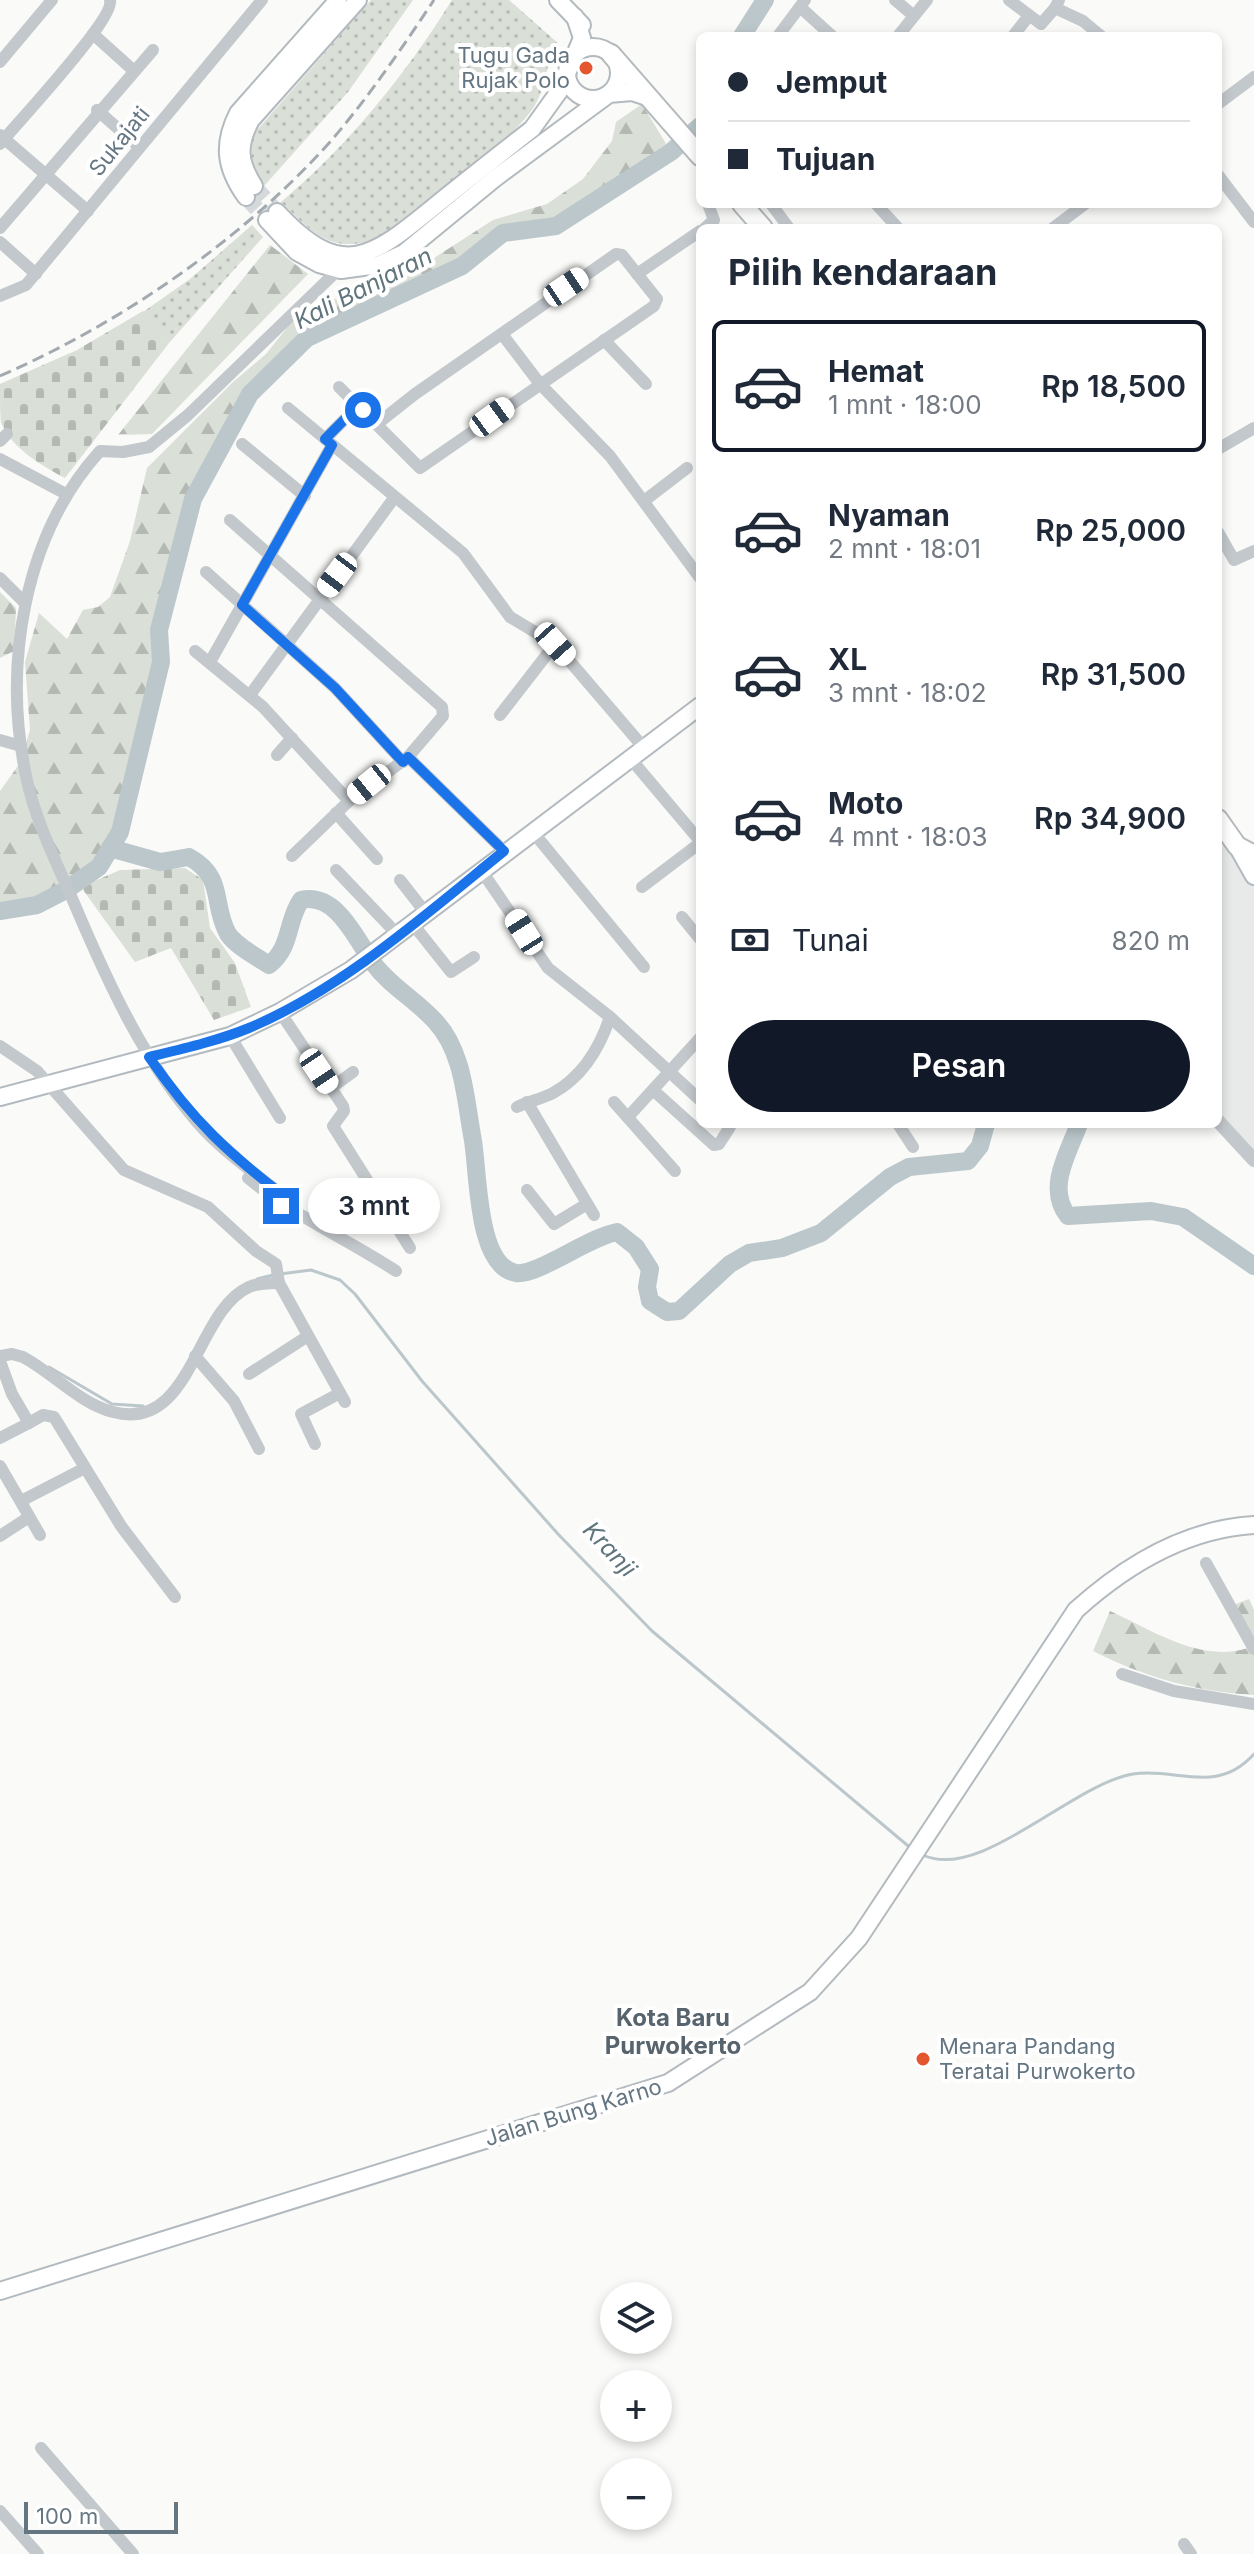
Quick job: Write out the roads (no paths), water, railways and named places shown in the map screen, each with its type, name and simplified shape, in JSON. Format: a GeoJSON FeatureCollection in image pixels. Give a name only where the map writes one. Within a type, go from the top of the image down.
{"type":"FeatureCollection","features":[{"type":"Feature","properties":{"kind":"main road"},"geometry":{"type":"LineString","coordinates":[[338,0],[238,113],[229,131],[226,152],[230,171],[250,192],[241,165],[241,139],[251,120],[358,0]]}},
{"type":"Feature","properties":{"kind":"main road"},"geometry":{"type":"LineString","coordinates":[[558,0],[611,54],[696,151]]}},
{"type":"Feature","properties":{"kind":"main road"},"geometry":{"type":"LineString","coordinates":[[575,17],[582,38],[570,61],[550,107],[532,129],[397,239],[377,250],[359,255],[323,250],[272,216],[297,252],[338,270],[368,268],[404,253],[494,179],[609,94],[620,75],[611,54],[599,48],[585,48],[570,61],[568,78],[576,93],[592,99],[609,94],[632,92],[650,98]]}},
{"type":"Feature","properties":{"kind":"main road"},"geometry":{"type":"LineString","coordinates":[[0,1097],[230,1036],[280,1012],[351,970],[504,851],[696,709]]}},
{"type":"Feature","properties":{"kind":"main road"},"geometry":{"type":"LineString","coordinates":[[1233,841],[1254,862]]}},
{"type":"Feature","properties":{"kind":"main road"},"geometry":{"type":"LineString","coordinates":[[1233,841],[1254,876]]}},
{"type":"Feature","properties":{"kind":"main road","name":"Jalan Bung Karno"},"geometry":{"type":"LineString","coordinates":[[0,2291],[668,2083],[810,1992],[859,1938],[1076,1610],[1102,1587],[1148,1556],[1203,1532],[1254,1525]]}},
{"type":"Feature","properties":{"kind":"street"},"geometry":{"type":"LineString","coordinates":[[2,53],[52,0]]}},
{"type":"Feature","properties":{"kind":"street"},"geometry":{"type":"LineString","coordinates":[[88,211],[1,139],[93,34],[110,10],[110,0]]}},
{"type":"Feature","properties":{"kind":"street"},"geometry":{"type":"LineString","coordinates":[[895,0],[914,16]]}},
{"type":"Feature","properties":{"kind":"street"},"geometry":{"type":"LineString","coordinates":[[901,32],[927,0]]}},
{"type":"Feature","properties":{"kind":"street"},"geometry":{"type":"LineString","coordinates":[[1009,0],[1028,17],[1043,24],[1057,4],[1096,32]]}},
{"type":"Feature","properties":{"kind":"street","name":"Sukajati"},"geometry":{"type":"LineString","coordinates":[[0,296],[22,288],[36,274],[256,2]]}},
{"type":"Feature","properties":{"kind":"street"},"geometry":{"type":"LineString","coordinates":[[781,32],[802,3],[828,32]]}},
{"type":"Feature","properties":{"kind":"street"},"geometry":{"type":"LineString","coordinates":[[1016,32],[1028,17]]}},
{"type":"Feature","properties":{"kind":"street"},"geometry":{"type":"LineString","coordinates":[[93,34],[133,70]]}},
{"type":"Feature","properties":{"kind":"street"},"geometry":{"type":"LineString","coordinates":[[0,228],[97,110],[153,50]]}},
{"type":"Feature","properties":{"kind":"street"},"geometry":{"type":"LineString","coordinates":[[1222,101],[1254,77]]}},
{"type":"Feature","properties":{"kind":"street"},"geometry":{"type":"LineString","coordinates":[[97,110],[139,147]]}},
{"type":"Feature","properties":{"kind":"street"},"geometry":{"type":"LineString","coordinates":[[1222,180],[1254,222]]}},
{"type":"Feature","properties":{"kind":"street"},"geometry":{"type":"LineString","coordinates":[[880,208],[894,224]]}},
{"type":"Feature","properties":{"kind":"street"},"geometry":{"type":"LineString","coordinates":[[1058,224],[1080,208]]}},
{"type":"Feature","properties":{"kind":"street"},"geometry":{"type":"LineString","coordinates":[[637,274],[696,234]]}},
{"type":"Feature","properties":{"kind":"street"},"geometry":{"type":"LineString","coordinates":[[0,242],[36,274]]}},
{"type":"Feature","properties":{"kind":"street"},"geometry":{"type":"LineString","coordinates":[[339,387],[420,468],[657,302],[622,255],[616,254],[377,424]]}},
{"type":"Feature","properties":{"kind":"street"},"geometry":{"type":"LineString","coordinates":[[338,270],[188,415],[149,447],[123,452],[100,451],[66,494],[46,536],[25,603],[18,691],[21,746],[26,779],[55,858],[99,961],[146,1058],[183,1114],[222,1157],[281,1206],[293,1210],[396,1271]]}},
{"type":"Feature","properties":{"kind":"street"},"geometry":{"type":"LineString","coordinates":[[502,334],[540,384],[587,437],[602,447],[696,572]]}},
{"type":"Feature","properties":{"kind":"street"},"geometry":{"type":"LineString","coordinates":[[604,340],[646,384]]}},
{"type":"Feature","properties":{"kind":"street"},"geometry":{"type":"LineString","coordinates":[[210,662],[305,496],[329,442],[358,406]]}},
{"type":"Feature","properties":{"kind":"street"},"geometry":{"type":"LineString","coordinates":[[288,408],[463,553],[510,617],[555,644],[696,836]]}},
{"type":"Feature","properties":{"kind":"street"},"geometry":{"type":"LineString","coordinates":[[1222,447],[1254,428]]}},
{"type":"Feature","properties":{"kind":"street"},"geometry":{"type":"LineString","coordinates":[[242,444],[305,496]]}},
{"type":"Feature","properties":{"kind":"street"},"geometry":{"type":"LineString","coordinates":[[0,459],[66,494]]}},
{"type":"Feature","properties":{"kind":"street"},"geometry":{"type":"LineString","coordinates":[[644,501],[687,468]]}},
{"type":"Feature","properties":{"kind":"street"},"geometry":{"type":"LineString","coordinates":[[250,695],[394,498]]}},
{"type":"Feature","properties":{"kind":"street"},"geometry":{"type":"LineString","coordinates":[[230,520],[444,710],[405,760],[389,768],[349,801],[292,856]]}},
{"type":"Feature","properties":{"kind":"street"},"geometry":{"type":"LineString","coordinates":[[1222,539],[1234,560],[1254,551]]}},
{"type":"Feature","properties":{"kind":"street"},"geometry":{"type":"LineString","coordinates":[[206,572],[286,642],[405,760],[504,851]]}},
{"type":"Feature","properties":{"kind":"street"},"geometry":{"type":"LineString","coordinates":[[0,578],[25,603]]}},
{"type":"Feature","properties":{"kind":"street"},"geometry":{"type":"LineString","coordinates":[[500,715],[555,644]]}},
{"type":"Feature","properties":{"kind":"street"},"geometry":{"type":"LineString","coordinates":[[195,651],[250,695],[349,801]]}},
{"type":"Feature","properties":{"kind":"street"},"geometry":{"type":"LineString","coordinates":[[277,755],[292,738]]}},
{"type":"Feature","properties":{"kind":"street"},"geometry":{"type":"LineString","coordinates":[[0,740],[21,746]]}},
{"type":"Feature","properties":{"kind":"street"},"geometry":{"type":"LineString","coordinates":[[336,813],[377,859]]}},
{"type":"Feature","properties":{"kind":"street"},"geometry":{"type":"LineString","coordinates":[[533,832],[644,967]]}},
{"type":"Feature","properties":{"kind":"street"},"geometry":{"type":"LineString","coordinates":[[642,887],[696,845]]}},
{"type":"Feature","properties":{"kind":"street"},"geometry":{"type":"LineString","coordinates":[[336,870],[396,935]]}},
{"type":"Feature","properties":{"kind":"street"},"geometry":{"type":"LineString","coordinates":[[481,870],[548,968],[610,1017],[696,1096]]}},
{"type":"Feature","properties":{"kind":"street"},"geometry":{"type":"LineString","coordinates":[[400,880],[418,918],[451,972],[474,957]]}},
{"type":"Feature","properties":{"kind":"street"},"geometry":{"type":"LineString","coordinates":[[682,917],[696,934]]}},
{"type":"Feature","properties":{"kind":"street"},"geometry":{"type":"LineString","coordinates":[[280,1012],[344,1108],[333,1126],[410,1248]]}},
{"type":"Feature","properties":{"kind":"street"},"geometry":{"type":"LineString","coordinates":[[527,1190],[554,1224],[590,1210],[522,1104],[550,1094],[571,1081],[593,1054],[610,1017]]}},
{"type":"Feature","properties":{"kind":"street"},"geometry":{"type":"LineString","coordinates":[[230,1036],[280,1118]]}},
{"type":"Feature","properties":{"kind":"street"},"geometry":{"type":"LineString","coordinates":[[628,1117],[696,1043]]}},
{"type":"Feature","properties":{"kind":"street"},"geometry":{"type":"LineString","coordinates":[[0,1046],[23,1059],[124,1170],[208,1207],[256,1251],[276,1264],[279,1278],[308,1336],[343,1397],[301,1414],[315,1444]]}},
{"type":"Feature","properties":{"kind":"street"},"geometry":{"type":"LineString","coordinates":[[331,1088],[353,1072]]}},
{"type":"Feature","properties":{"kind":"street"},"geometry":{"type":"LineString","coordinates":[[653,1090],[714,1145],[719,1144],[727,1128]]}},
{"type":"Feature","properties":{"kind":"street"},"geometry":{"type":"LineString","coordinates":[[614,1102],[675,1171]]}},
{"type":"Feature","properties":{"kind":"street"},"geometry":{"type":"LineString","coordinates":[[1222,1125],[1254,1160]]}},
{"type":"Feature","properties":{"kind":"street"},"geometry":{"type":"LineString","coordinates":[[901,1128],[913,1147]]}},
{"type":"Feature","properties":{"kind":"street"},"geometry":{"type":"LineString","coordinates":[[29,1423],[12,1394],[0,1358],[12,1354],[23,1357],[96,1405],[123,1414],[146,1411],[172,1396],[195,1356],[240,1292],[279,1278]]}},
{"type":"Feature","properties":{"kind":"street"},"geometry":{"type":"LineString","coordinates":[[249,1374],[308,1336]]}},
{"type":"Feature","properties":{"kind":"street"},"geometry":{"type":"LineString","coordinates":[[195,1356],[234,1401],[259,1449]]}},
{"type":"Feature","properties":{"kind":"street"},"geometry":{"type":"LineString","coordinates":[[0,1438],[43,1415],[54,1417],[83,1469],[175,1597]]}},
{"type":"Feature","properties":{"kind":"street"},"geometry":{"type":"LineString","coordinates":[[0,1466],[40,1535]]}},
{"type":"Feature","properties":{"kind":"street"},"geometry":{"type":"LineString","coordinates":[[21,1501],[83,1469]]}},
{"type":"Feature","properties":{"kind":"street"},"geometry":{"type":"LineString","coordinates":[[0,1536],[29,1517]]}},
{"type":"Feature","properties":{"kind":"street"},"geometry":{"type":"LineString","coordinates":[[1206,1563],[1254,1649]]}},
{"type":"Feature","properties":{"kind":"street"},"geometry":{"type":"LineString","coordinates":[[1122,1674],[1174,1691],[1254,1704]]}},
{"type":"Feature","properties":{"kind":"street"},"geometry":{"type":"LineString","coordinates":[[41,2448],[133,2554]]}},
{"type":"Feature","properties":{"kind":"street"},"geometry":{"type":"LineString","coordinates":[[0,2511],[31,2551]]}},
{"type":"Feature","properties":{"kind":"waterway","name":"Kali Banjaran"},"geometry":{"type":"LineString","coordinates":[[745,32],[765,0]]}},
{"type":"Feature","properties":{"kind":"waterway","name":"Kali Banjaran"},"geometry":{"type":"LineString","coordinates":[[0,911],[37,905],[66,890],[99,867],[120,832],[161,662],[159,630],[193,499],[250,394],[307,338],[462,266],[503,233],[556,226],[671,152],[696,130]]}},
{"type":"Feature","properties":{"kind":"waterway","name":"Kranji"},"geometry":{"type":"LineString","coordinates":[[110,848],[160,862],[189,857],[201,865],[213,882],[228,934],[241,947],[269,965],[282,950],[301,900],[313,899],[324,903],[343,919],[373,963],[435,1021],[452,1046],[465,1090],[486,1235],[493,1253],[503,1266],[516,1273],[537,1269],[617,1232],[636,1247],[650,1269],[647,1287],[650,1301],[667,1312],[679,1311],[730,1264],[749,1253],[782,1248],[821,1233],[890,1177],[909,1167],[968,1161],[980,1146],[985,1128]]}},
{"type":"Feature","properties":{"kind":"waterway","name":"Kranji"},"geometry":{"type":"LineString","coordinates":[[1077,1128],[1059,1182],[1059,1194],[1068,1216],[1151,1211],[1183,1217],[1254,1266]]}},
{"type":"Feature","properties":{"kind":"waterway","name":"Kranji"},"geometry":{"type":"LineString","coordinates":[[280,1274],[311,1270],[340,1280],[355,1294],[422,1381],[558,1534],[652,1631],[913,1850]]}},
{"type":"Feature","properties":{"kind":"waterway","name":"Kranji"},"geometry":{"type":"LineString","coordinates":[[257,1279],[273,1275]]}},
{"type":"Feature","properties":{"kind":"waterway","name":"Kranji"},"geometry":{"type":"LineString","coordinates":[[49,1367],[112,1404],[143,1406]]}},
{"type":"Feature","properties":{"kind":"waterway","name":"Kranji"},"geometry":{"type":"LineString","coordinates":[[923,1855],[946,1860],[971,1855],[998,1844],[1109,1781],[1149,1773],[1211,1777],[1240,1767],[1254,1754]]}},
{"type":"Feature","properties":{"kind":"tunnel"},"geometry":{"type":"LineString","coordinates":[[254,186],[277,212]]}},
{"type":"Feature","properties":{"kind":"tunnel"},"geometry":{"type":"LineString","coordinates":[[246,197],[267,220]]}},
{"type":"Feature","properties":{"kind":"railway"},"geometry":{"type":"LineString","coordinates":[[0,376],[45,355],[134,305],[218,246],[258,213],[330,142],[434,0]]}},
{"type":"Feature","properties":{"kind":"place","name":"Tugu Gada Rujak Polo"},"geometry":{"type":"Point","coordinates":[586,68]}},
{"type":"Feature","properties":{"kind":"place","name":"Menara Pandang Teratai Purwokerto"},"geometry":{"type":"Point","coordinates":[923,2059]}},
{"type":"Feature","properties":{"kind":"district","name":"Kota Baru Purwokerto"},"geometry":{"type":"Point","coordinates":[673,2031]}}]}
